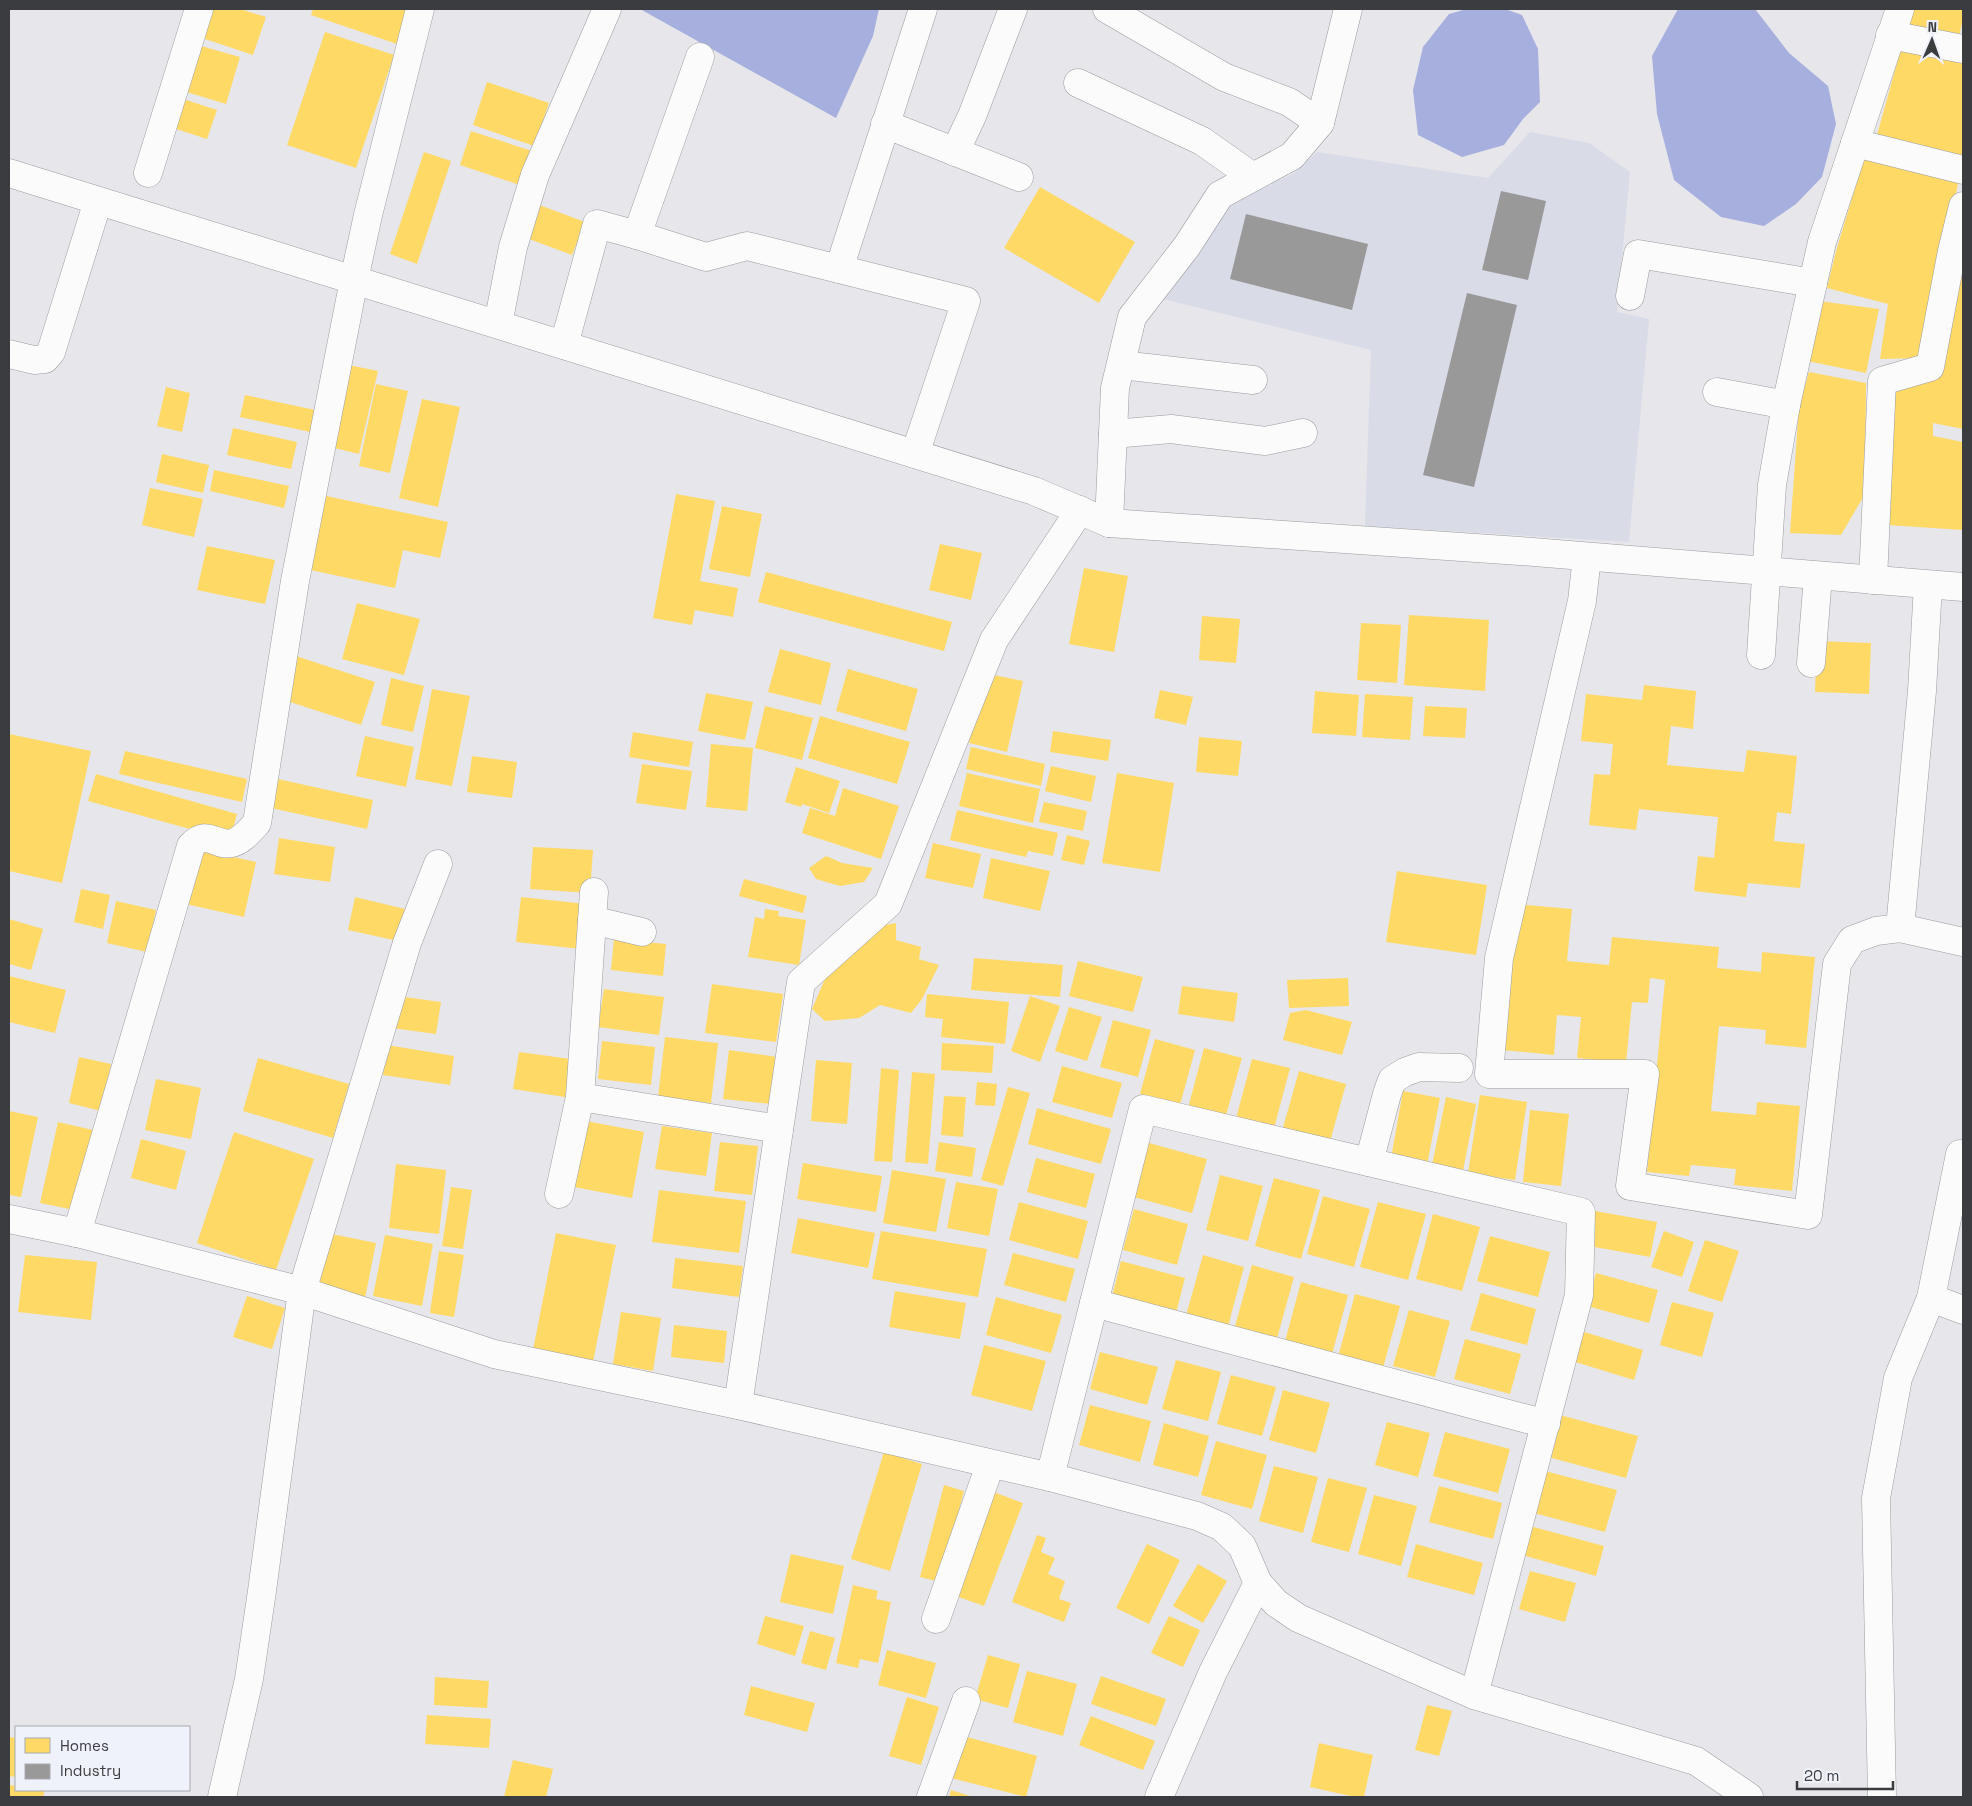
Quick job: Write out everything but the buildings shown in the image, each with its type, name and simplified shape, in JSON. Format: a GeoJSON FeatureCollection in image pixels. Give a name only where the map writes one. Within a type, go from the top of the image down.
{"type":"FeatureCollection","features":[{"type":"Feature","properties":{"kind":"street"},"geometry":{"type":"LineString","coordinates":[[148,173],[199,9]]}},
{"type":"Feature","properties":{"kind":"street"},"geometry":{"type":"LineString","coordinates":[[77,1233],[191,846],[197,840],[205,838],[228,843],[234,842],[257,823],[295,581],[354,280],[368,215],[420,9]]}},
{"type":"Feature","properties":{"kind":"street"},"geometry":{"type":"LineString","coordinates":[[498,324],[513,247],[535,175],[607,9]]}},
{"type":"Feature","properties":{"kind":"street"},"geometry":{"type":"LineString","coordinates":[[839,269],[923,9]]}},
{"type":"Feature","properties":{"kind":"street"},"geometry":{"type":"LineString","coordinates":[[955,152],[972,116],[1013,9]]}},
{"type":"Feature","properties":{"kind":"street"},"geometry":{"type":"LineString","coordinates":[[1107,9],[1224,77],[1289,102],[1320,123]]}},
{"type":"Feature","properties":{"kind":"street"},"geometry":{"type":"LineString","coordinates":[[1109,523],[1115,388],[1132,317],[1187,246],[1220,195],[1292,156],[1320,123],[1348,9]]}},
{"type":"Feature","properties":{"kind":"street"},"geometry":{"type":"LineString","coordinates":[[1761,655],[1772,485],[1786,405],[1822,242],[1900,9]]}},
{"type":"Feature","properties":{"kind":"street"},"geometry":{"type":"LineString","coordinates":[[1890,35],[1963,49]]}},
{"type":"Feature","properties":{"kind":"street"},"geometry":{"type":"LineString","coordinates":[[637,235],[700,57]]}},
{"type":"Feature","properties":{"kind":"street"},"geometry":{"type":"LineString","coordinates":[[1078,83],[1202,141],[1253,177]]}},
{"type":"Feature","properties":{"kind":"street"},"geometry":{"type":"LineString","coordinates":[[885,124],[1019,178]]}},
{"type":"Feature","properties":{"kind":"street"},"geometry":{"type":"LineString","coordinates":[[1855,143],[1963,170]]}},
{"type":"Feature","properties":{"kind":"street"},"geometry":{"type":"LineString","coordinates":[[9,173],[1034,491],[1109,523],[1587,557],[1963,587]]}},
{"type":"Feature","properties":{"kind":"street"},"geometry":{"type":"LineString","coordinates":[[9,354],[34,360],[45,358],[51,352],[98,200]]}},
{"type":"Feature","properties":{"kind":"street"},"geometry":{"type":"LineString","coordinates":[[1873,580],[1882,381],[1930,367],[1952,251],[1963,206]]}},
{"type":"Feature","properties":{"kind":"street"},"geometry":{"type":"LineString","coordinates":[[564,345],[597,224],[706,257],[747,246],[966,302],[915,454]]}},
{"type":"Feature","properties":{"kind":"street"},"geometry":{"type":"LineString","coordinates":[[1630,296],[1638,254],[1813,283]]}},
{"type":"Feature","properties":{"kind":"street"},"geometry":{"type":"LineString","coordinates":[[1120,365],[1253,380]]}},
{"type":"Feature","properties":{"kind":"street"},"geometry":{"type":"LineString","coordinates":[[1717,392],[1786,405]]}},
{"type":"Feature","properties":{"kind":"street"},"geometry":{"type":"LineString","coordinates":[[1113,434],[1170,429],[1265,441],[1302,433]]}},
{"type":"Feature","properties":{"kind":"street"},"geometry":{"type":"LineString","coordinates":[[738,1405],[801,982],[888,904],[994,640],[1080,510]]}},
{"type":"Feature","properties":{"kind":"street"},"geometry":{"type":"LineString","coordinates":[[1587,557],[1582,601],[1499,958],[1489,1074],[1645,1074],[1630,1186],[1808,1215],[1837,964],[1852,940],[1876,931],[1900,928],[1963,942]]}},
{"type":"Feature","properties":{"kind":"street"},"geometry":{"type":"LineString","coordinates":[[1811,663],[1818,576]]}},
{"type":"Feature","properties":{"kind":"street"},"geometry":{"type":"LineString","coordinates":[[1900,928],[1922,691],[1928,585]]}},
{"type":"Feature","properties":{"kind":"street"},"geometry":{"type":"LineString","coordinates":[[222,1797],[249,1679],[302,1291],[407,942],[438,864]]}},
{"type":"Feature","properties":{"kind":"street"},"geometry":{"type":"LineString","coordinates":[[559,1194],[580,1097],[594,892]]}},
{"type":"Feature","properties":{"kind":"street"},"geometry":{"type":"LineString","coordinates":[[592,920],[642,932]]}},
{"type":"Feature","properties":{"kind":"street"},"geometry":{"type":"LineString","coordinates":[[1369,1162],[1386,1094],[1392,1080],[1404,1072],[1419,1067],[1459,1068]]}},
{"type":"Feature","properties":{"kind":"street"},"geometry":{"type":"LineString","coordinates":[[580,1097],[779,1129]]}},
{"type":"Feature","properties":{"kind":"street"},"geometry":{"type":"LineString","coordinates":[[1050,1477],[1143,1109],[1581,1212],[1579,1295],[1474,1695]]}},
{"type":"Feature","properties":{"kind":"street"},"geometry":{"type":"LineString","coordinates":[[1882,1797],[1876,1498],[1898,1378],[1931,1298],[1960,1154]]}},
{"type":"Feature","properties":{"kind":"street"},"geometry":{"type":"LineString","coordinates":[[9,1223],[77,1233],[302,1291],[494,1354],[738,1405],[990,1465],[1050,1477],[1197,1516],[1222,1528],[1242,1546],[1258,1583],[1276,1603],[1298,1618],[1474,1695],[1696,1761],[1748,1797]]}},
{"type":"Feature","properties":{"kind":"street"},"geometry":{"type":"LineString","coordinates":[[1931,1298],[1963,1310]]}},
{"type":"Feature","properties":{"kind":"street"},"geometry":{"type":"LineString","coordinates":[[1094,1303],[1546,1424]]}},
{"type":"Feature","properties":{"kind":"street"},"geometry":{"type":"LineString","coordinates":[[936,1619],[990,1465]]}},
{"type":"Feature","properties":{"kind":"street"},"geometry":{"type":"LineString","coordinates":[[1159,1797],[1213,1672],[1258,1583]]}},
{"type":"Feature","properties":{"kind":"street"},"geometry":{"type":"LineString","coordinates":[[931,1797],[966,1701]]}},
{"type":"Feature","properties":{"kind":"shaded area"},"geometry":{"type":"Polygon","coordinates":[[[1530,132],[1589,143],[1630,172],[1617,312],[1649,319],[1629,542],[1365,526],[1371,350],[1163,299],[1233,201],[1293,174],[1317,152],[1488,178],[1530,132]]]}},
{"type":"Feature","properties":{"kind":"water"},"geometry":{"type":"Polygon","coordinates":[[[640,9],[879,9],[873,36],[836,118],[640,9]]]}},
{"type":"Feature","properties":{"kind":"water"},"geometry":{"type":"Polygon","coordinates":[[[1467,9],[1505,9],[1522,15],[1538,49],[1540,102],[1523,119],[1504,145],[1462,157],[1418,135],[1413,90],[1423,47],[1449,14],[1467,9]]]}},
{"type":"Feature","properties":{"kind":"water"},"geometry":{"type":"Polygon","coordinates":[[[1678,9],[1755,9],[1789,53],[1828,86],[1836,124],[1822,177],[1796,204],[1764,226],[1721,217],[1674,180],[1657,114],[1652,56],[1678,9]]]}}]}
